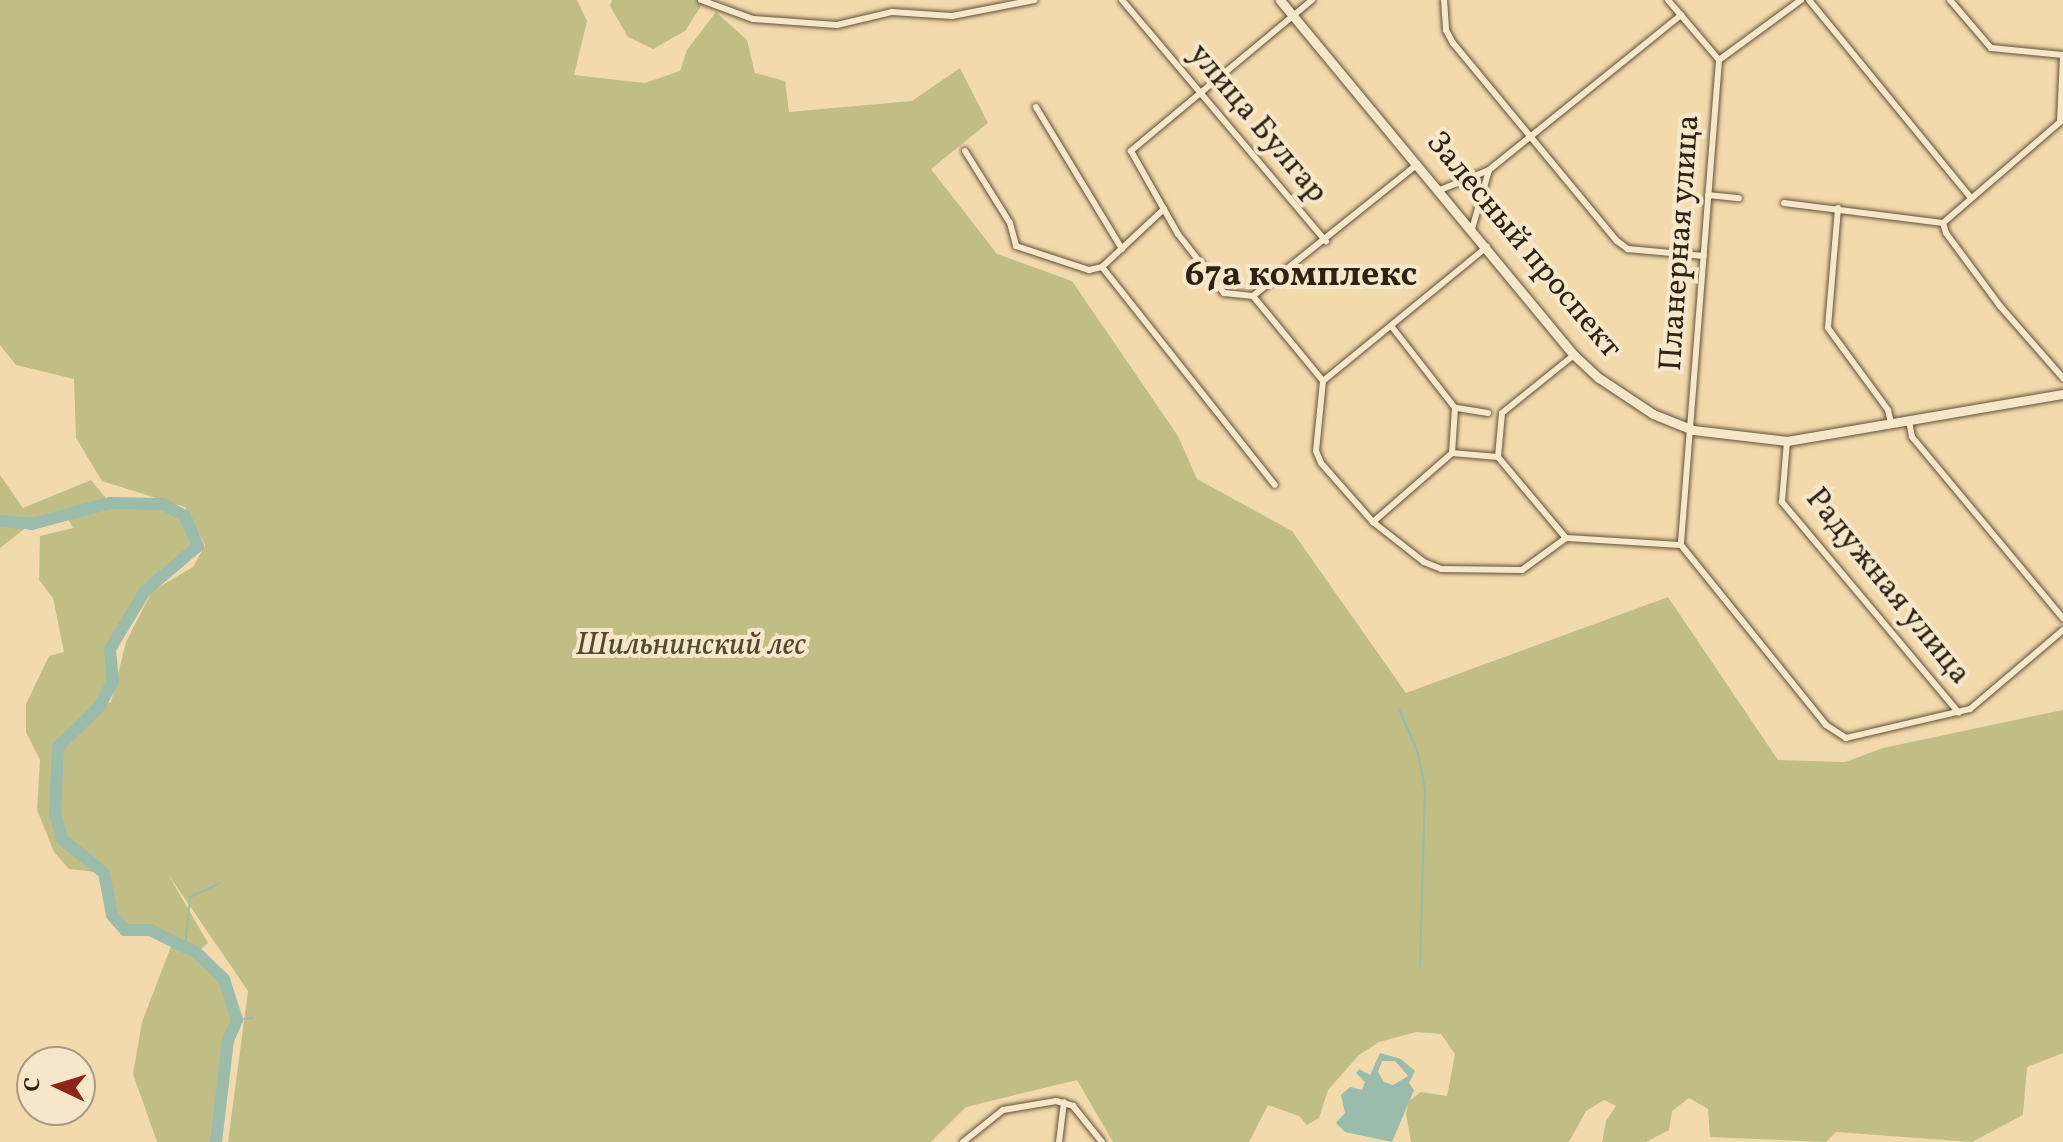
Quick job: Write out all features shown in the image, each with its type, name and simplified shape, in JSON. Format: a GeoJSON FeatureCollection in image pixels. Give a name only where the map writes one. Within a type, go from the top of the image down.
{"type":"FeatureCollection","features":[{"type":"Feature","properties":{"kind":"main road","name":"Залесный проспект"},"geometry":{"type":"LineString","coordinates":[[1280,0],[1574,355],[1635,402],[1693,430],[1787,441],[2063,394]]}},
{"type":"Feature","properties":{"kind":"street"},"geometry":{"type":"LineString","coordinates":[[701,0],[753,19],[837,25],[892,12],[952,16],[1034,0]]}},
{"type":"Feature","properties":{"kind":"street","name":"улица Булгар"},"geometry":{"type":"LineString","coordinates":[[1122,0],[1326,241]]}},
{"type":"Feature","properties":{"kind":"street"},"geometry":{"type":"LineString","coordinates":[[1312,0],[1131,151],[1164,209],[1224,293],[1253,296],[1326,241],[1418,164]]}},
{"type":"Feature","properties":{"kind":"street"},"geometry":{"type":"LineString","coordinates":[[1444,0],[1446,30],[1453,43],[1628,249],[1704,256]]}},
{"type":"Feature","properties":{"kind":"street"},"geometry":{"type":"LineString","coordinates":[[1668,0],[1719,60],[1801,0]]}},
{"type":"Feature","properties":{"kind":"street"},"geometry":{"type":"LineString","coordinates":[[1809,0],[1970,197]]}},
{"type":"Feature","properties":{"kind":"street"},"geometry":{"type":"LineString","coordinates":[[1943,223],[2062,122],[2063,55],[1991,48],[1950,0]]}},
{"type":"Feature","properties":{"kind":"street"},"geometry":{"type":"LineString","coordinates":[[1440,190],[1489,170],[1681,15]]}},
{"type":"Feature","properties":{"kind":"street","name":"Планерная улица"},"geometry":{"type":"LineString","coordinates":[[1681,545],[1693,430],[1719,60]]}},
{"type":"Feature","properties":{"kind":"street"},"geometry":{"type":"LineString","coordinates":[[1036,107],[1122,249]]}},
{"type":"Feature","properties":{"kind":"street"},"geometry":{"type":"LineString","coordinates":[[965,151],[1010,223],[1016,246],[1089,270],[1102,267],[1164,209]]}},
{"type":"Feature","properties":{"kind":"street"},"geometry":{"type":"LineString","coordinates":[[1472,229],[1489,170]]}},
{"type":"Feature","properties":{"kind":"street"},"geometry":{"type":"LineString","coordinates":[[1708,195],[1739,198]]}},
{"type":"Feature","properties":{"kind":"street"},"geometry":{"type":"LineString","coordinates":[[1784,203],[1943,223]]}},
{"type":"Feature","properties":{"kind":"street"},"geometry":{"type":"LineString","coordinates":[[1838,208],[1828,328],[1888,410],[1891,423]]}},
{"type":"Feature","properties":{"kind":"street"},"geometry":{"type":"LineString","coordinates":[[1943,223],[1946,233],[2000,306],[2063,378]]}},
{"type":"Feature","properties":{"kind":"street"},"geometry":{"type":"LineString","coordinates":[[1323,381],[1487,247]]}},
{"type":"Feature","properties":{"kind":"street"},"geometry":{"type":"LineString","coordinates":[[1102,267],[1275,485]]}},
{"type":"Feature","properties":{"kind":"street"},"geometry":{"type":"LineString","coordinates":[[1253,296],[1323,381],[1316,451],[1321,463],[1373,522],[1424,562],[1441,569],[1522,570],[1566,538],[1681,545],[1835,734],[1846,738],[1876,734],[1959,713],[2063,630]]}},
{"type":"Feature","properties":{"kind":"street"},"geometry":{"type":"LineString","coordinates":[[1373,522],[1452,453],[1455,408],[1392,327]]}},
{"type":"Feature","properties":{"kind":"street"},"geometry":{"type":"LineString","coordinates":[[1498,457],[1502,413],[1574,355]]}},
{"type":"Feature","properties":{"kind":"street"},"geometry":{"type":"LineString","coordinates":[[1455,408],[1488,413]]}},
{"type":"Feature","properties":{"kind":"street"},"geometry":{"type":"LineString","coordinates":[[1909,421],[1912,437],[2063,618]]}},
{"type":"Feature","properties":{"kind":"street","name":"Радужная улица"},"geometry":{"type":"LineString","coordinates":[[1787,441],[1782,502],[1959,713]]}},
{"type":"Feature","properties":{"kind":"street"},"geometry":{"type":"LineString","coordinates":[[1452,453],[1498,457],[1566,538]]}},
{"type":"Feature","properties":{"kind":"street"},"geometry":{"type":"LineString","coordinates":[[963,1142],[1003,1110],[1064,1102]]}},
{"type":"Feature","properties":{"kind":"street"},"geometry":{"type":"LineString","coordinates":[[1059,1142],[1064,1102]]}},
{"type":"Feature","properties":{"kind":"street"},"geometry":{"type":"LineString","coordinates":[[1064,1102],[1102,1142]]}},
{"type":"Feature","properties":{"kind":"green space","name":"Шильнинский лес"},"geometry":{"type":"Polygon","coordinates":[[[0,0],[577,0],[587,21],[574,75],[645,83],[680,71],[687,50],[716,12],[747,40],[755,73],[785,81],[789,112],[912,101],[960,68],[988,123],[931,169],[997,254],[1072,281],[1178,436],[1197,479],[1292,531],[1406,693],[1668,597],[1778,760],[1845,762],[1883,748],[2063,710],[2063,1053],[2027,1067],[2023,1115],[1972,1142],[1836,1132],[1826,1142],[1710,1137],[1708,1109],[1689,1098],[1672,1111],[1669,1130],[1646,1142],[1602,1142],[1606,1121],[1616,1106],[1604,1100],[1586,1111],[1569,1142],[1411,1142],[1406,1114],[1409,1101],[1421,1092],[1447,1096],[1455,1054],[1441,1034],[1416,1032],[1379,1042],[1359,1055],[1328,1090],[1319,1118],[1307,1125],[1299,1116],[1268,1105],[1249,1142],[1113,1142],[1077,1080],[966,1107],[931,1142],[228,1142],[248,991],[168,874],[208,943],[197,953],[224,979],[237,1020],[228,1040],[216,1142],[157,1142],[133,1074],[142,1022],[173,941],[150,931],[125,930],[112,915],[104,873],[69,869],[54,852],[37,810],[40,760],[26,732],[26,704],[49,656],[64,652],[53,598],[39,580],[40,536],[73,528],[67,517],[32,523],[0,548],[0,475],[23,508],[91,480],[110,503],[163,504],[185,516],[198,546],[145,591],[110,649],[113,681],[100,706],[111,702],[126,642],[152,591],[193,567],[205,545],[185,507],[102,481],[76,438],[74,379],[16,365],[0,345],[0,0]]]}},
{"type":"Feature","properties":{"kind":"green space"},"geometry":{"type":"Polygon","coordinates":[[[612,0],[701,0],[703,3],[685,31],[653,49],[628,37],[610,6],[612,0]]]}},
{"type":"Feature","properties":{"kind":"shaded area"},"geometry":{"type":"Polygon","coordinates":[[[1380,1053],[1401,1059],[1415,1071],[1409,1083],[1414,1090],[1392,1142],[1345,1132],[1336,1123],[1345,1113],[1341,1095],[1350,1087],[1362,1090],[1365,1082],[1356,1073],[1359,1069],[1370,1075],[1380,1053]],[[1382,1061],[1378,1072],[1384,1082],[1393,1085],[1408,1076],[1395,1061],[1382,1061]]]}},
{"type":"Feature","properties":{"kind":"waterway"},"geometry":{"type":"LineString","coordinates":[[0,521],[32,524],[110,503],[163,504],[185,516],[198,546],[145,591],[110,649],[113,681],[99,707],[58,747],[55,813],[62,839],[104,873],[112,915],[125,930],[150,930],[197,953],[224,979],[237,1020],[228,1040],[216,1142]]}},
{"type":"Feature","properties":{"kind":"waterway"},"geometry":{"type":"LineString","coordinates":[[1399,709],[1418,753],[1425,789],[1420,968]]}},
{"type":"Feature","properties":{"kind":"waterway"},"geometry":{"type":"LineString","coordinates":[[185,947],[190,897],[220,883]]}},
{"type":"Feature","properties":{"kind":"waterway"},"geometry":{"type":"LineString","coordinates":[[237,1020],[253,1018]]}},
{"type":"Feature","properties":{"kind":"district","name":"67а комплекс"},"geometry":{"type":"Point","coordinates":[1301,277]}}]}
